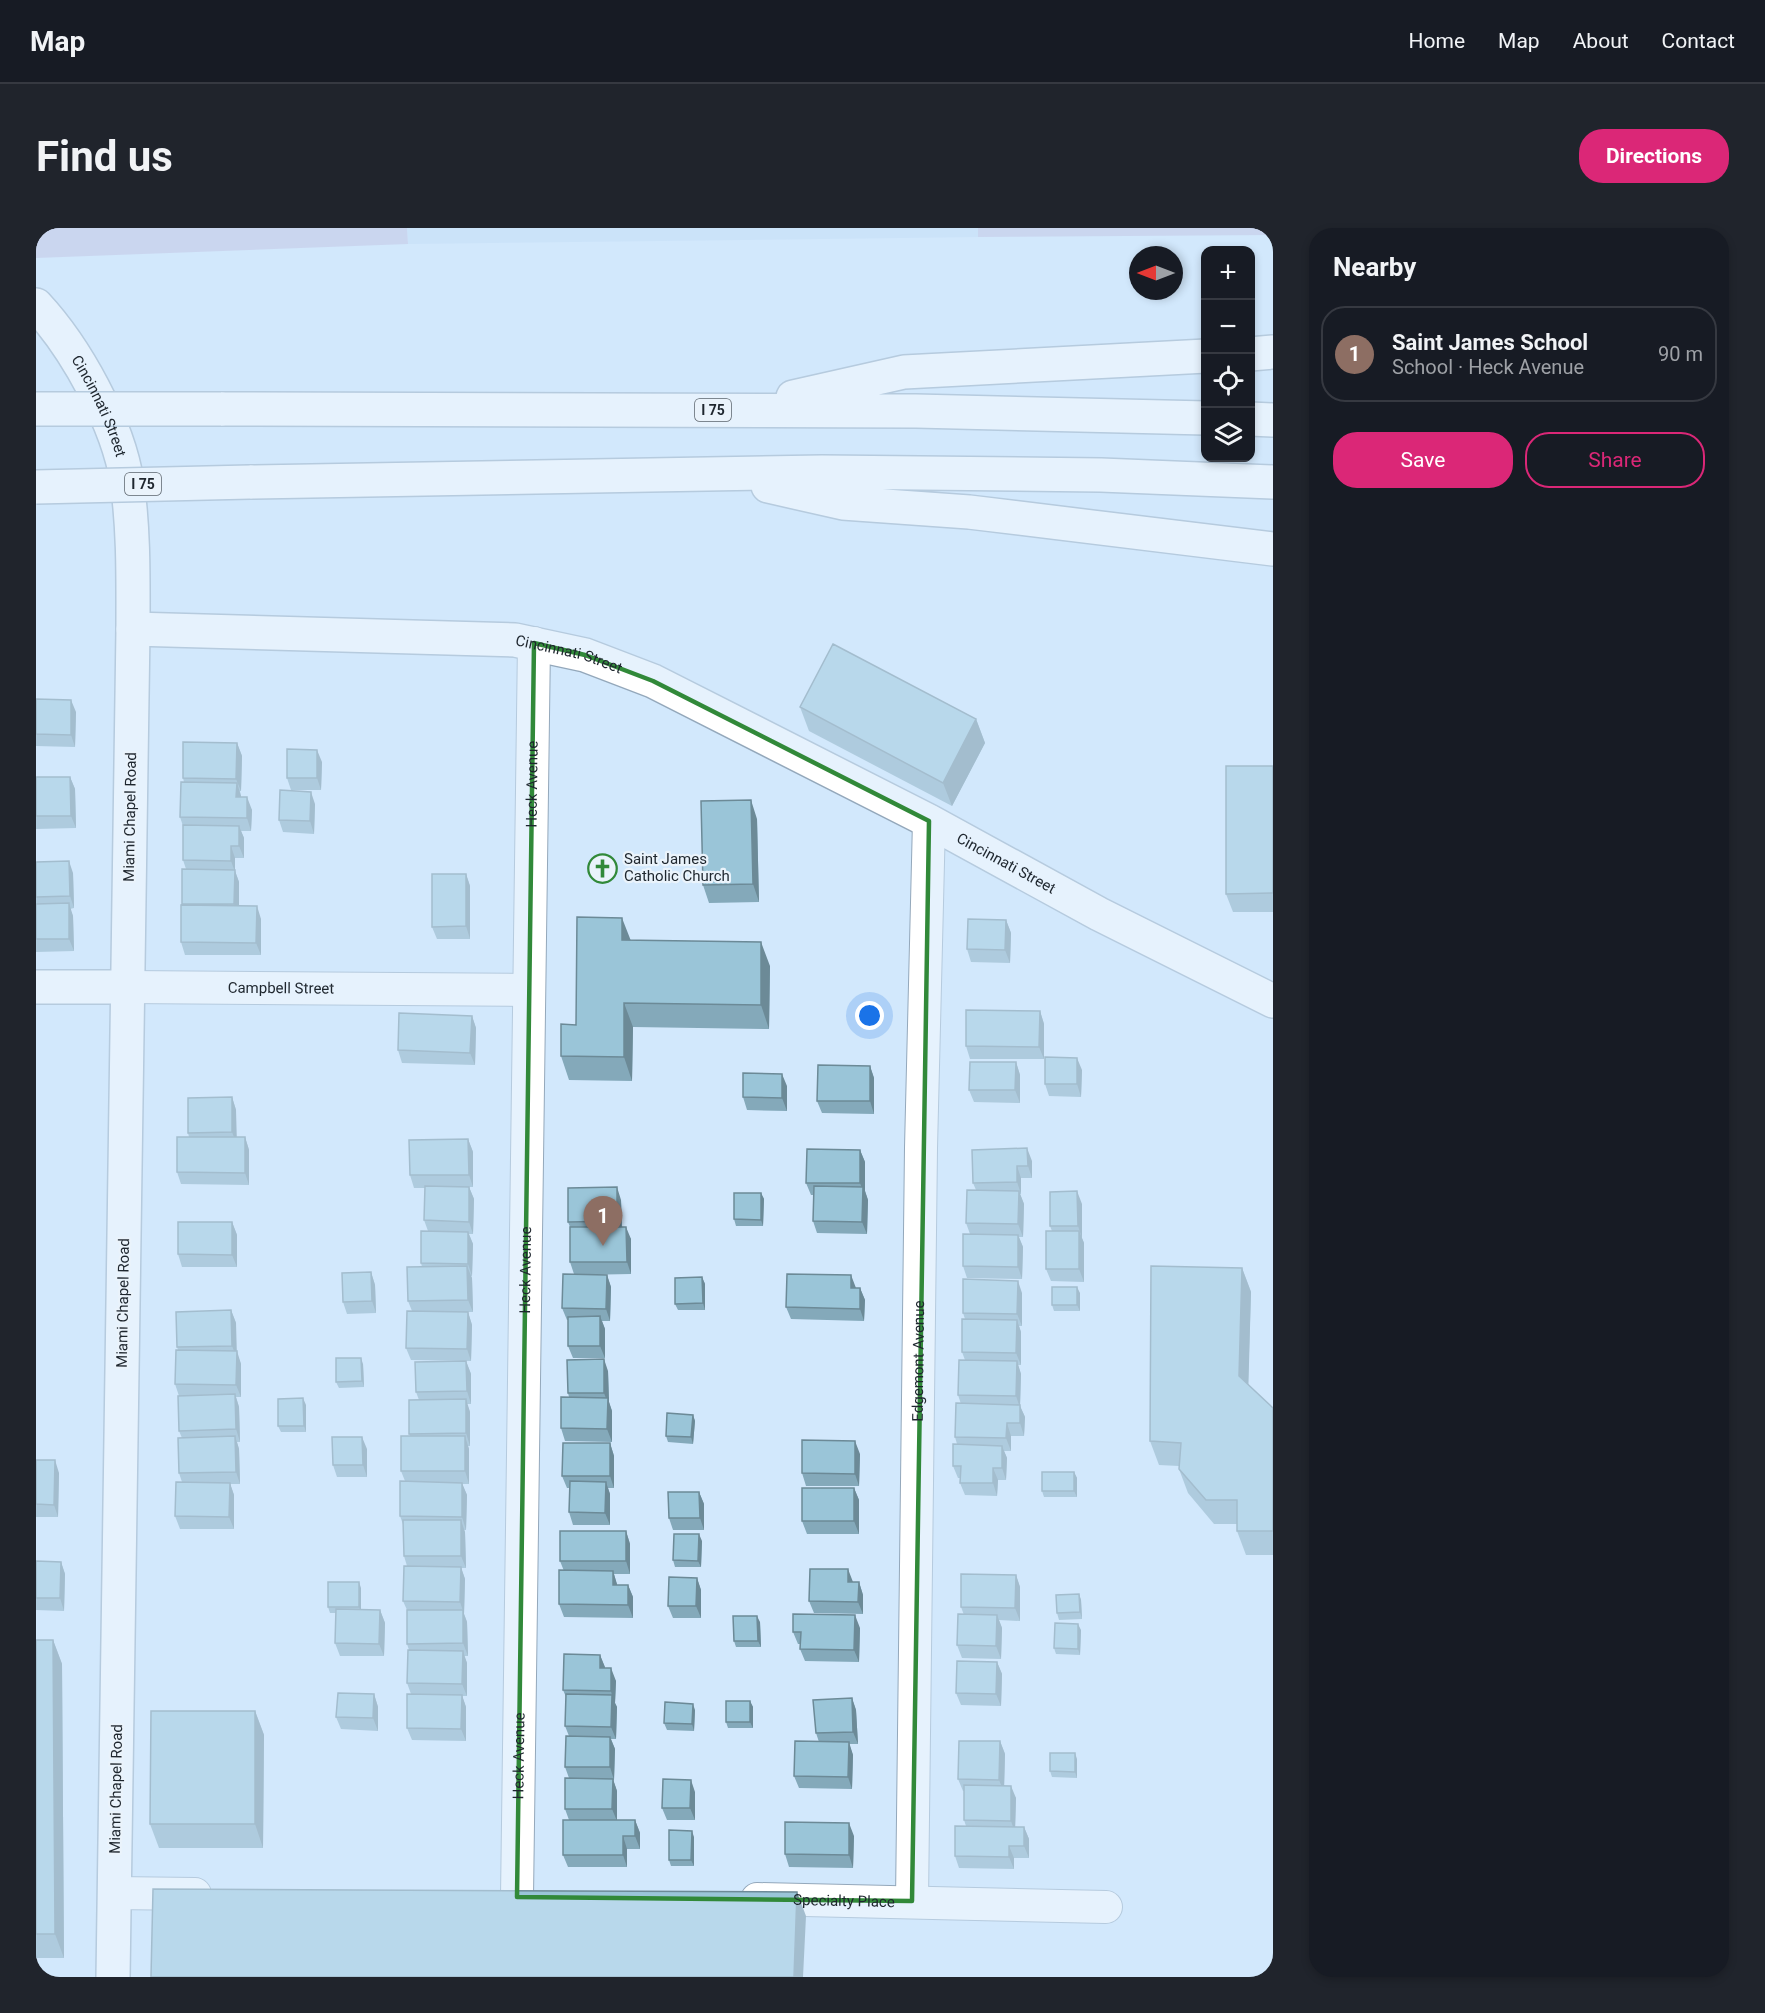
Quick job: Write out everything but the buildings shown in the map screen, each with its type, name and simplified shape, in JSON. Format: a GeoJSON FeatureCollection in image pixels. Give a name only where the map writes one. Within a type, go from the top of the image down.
{"type":"FeatureCollection","features":[{"type":"Feature","properties":{"kind":"main road","name":"Cincinnati Street"},"geometry":{"type":"LineString","coordinates":[[36,305],[77,357],[106,413],[126,479],[132,561],[132,629],[534,643],[585,655],[653,681],[929,821],[1100,914],[1273,1000]]}},
{"type":"Feature","properties":{"kind":"main road"},"geometry":{"type":"LineString","coordinates":[[1255,354],[1273,352]]}},
{"type":"Feature","properties":{"kind":"main road"},"geometry":{"type":"LineString","coordinates":[[737,410],[904,372],[1201,356]]}},
{"type":"Feature","properties":{"kind":"main road","name":"I 75"},"geometry":{"type":"LineString","coordinates":[[36,410],[1070,412],[1201,418]]}},
{"type":"Feature","properties":{"kind":"main road"},"geometry":{"type":"LineString","coordinates":[[1255,419],[1273,420]]}},
{"type":"Feature","properties":{"kind":"main road","name":"I 75"},"geometry":{"type":"LineString","coordinates":[[36,487],[723,476],[822,472],[951,472],[1273,482]]}},
{"type":"Feature","properties":{"kind":"main road"},"geometry":{"type":"LineString","coordinates":[[723,476],[843,503],[969,512],[1273,549]]}},
{"type":"Feature","properties":{"kind":"main road","name":"Miami Chapel Road"},"geometry":{"type":"LineString","coordinates":[[113,1977],[132,629]]}},
{"type":"Feature","properties":{"kind":"main road","name":"Campbell Street"},"geometry":{"type":"LineString","coordinates":[[36,987],[127,987]]}},
{"type":"Feature","properties":{"kind":"street","name":"Heck Avenue"},"geometry":{"type":"LineString","coordinates":[[517,1897],[527,990],[534,643]]}},
{"type":"Feature","properties":{"kind":"street","name":"Edgemont Avenue"},"geometry":{"type":"LineString","coordinates":[[912,1901],[921,1148],[929,821]]}},
{"type":"Feature","properties":{"kind":"street","name":"Campbell Street"},"geometry":{"type":"LineString","coordinates":[[127,987],[527,990]]}},
{"type":"Feature","properties":{"kind":"street"},"geometry":{"type":"LineString","coordinates":[[114,1893],[219,1894]]}},
{"type":"Feature","properties":{"kind":"street"},"geometry":{"type":"LineString","coordinates":[[483,1896],[551,1897]]}},
{"type":"Feature","properties":{"kind":"street","name":"Specialty Place"},"geometry":{"type":"LineString","coordinates":[[734,1899],[912,1901],[1106,1907]]}},
{"type":"Feature","properties":{"kind":"highlighted area"},"geometry":{"type":"Polygon","coordinates":[[[534,643],[585,655],[653,681],[929,821],[912,1901],[517,1897],[534,643]]]}},
{"type":"Feature","properties":{"kind":"shaded area"},"geometry":{"type":"Polygon","coordinates":[[[36,228],[407,228],[408,244],[36,258],[36,228]]]}},
{"type":"Feature","properties":{"kind":"shaded area"},"geometry":{"type":"Polygon","coordinates":[[[407,228],[978,228],[978,237],[408,244],[407,228]]]}},
{"type":"Feature","properties":{"kind":"shaded area"},"geometry":{"type":"Polygon","coordinates":[[[978,228],[1273,228],[1273,235],[978,237],[978,228]]]}},
{"type":"Feature","properties":{"kind":"place","name":"Saint James Catholic Church"},"geometry":{"type":"Point","coordinates":[603,868]}},
{"type":"Feature","properties":{"kind":"place","name":"Saint James School"},"geometry":{"type":"Point","coordinates":[603,1246]}}]}
